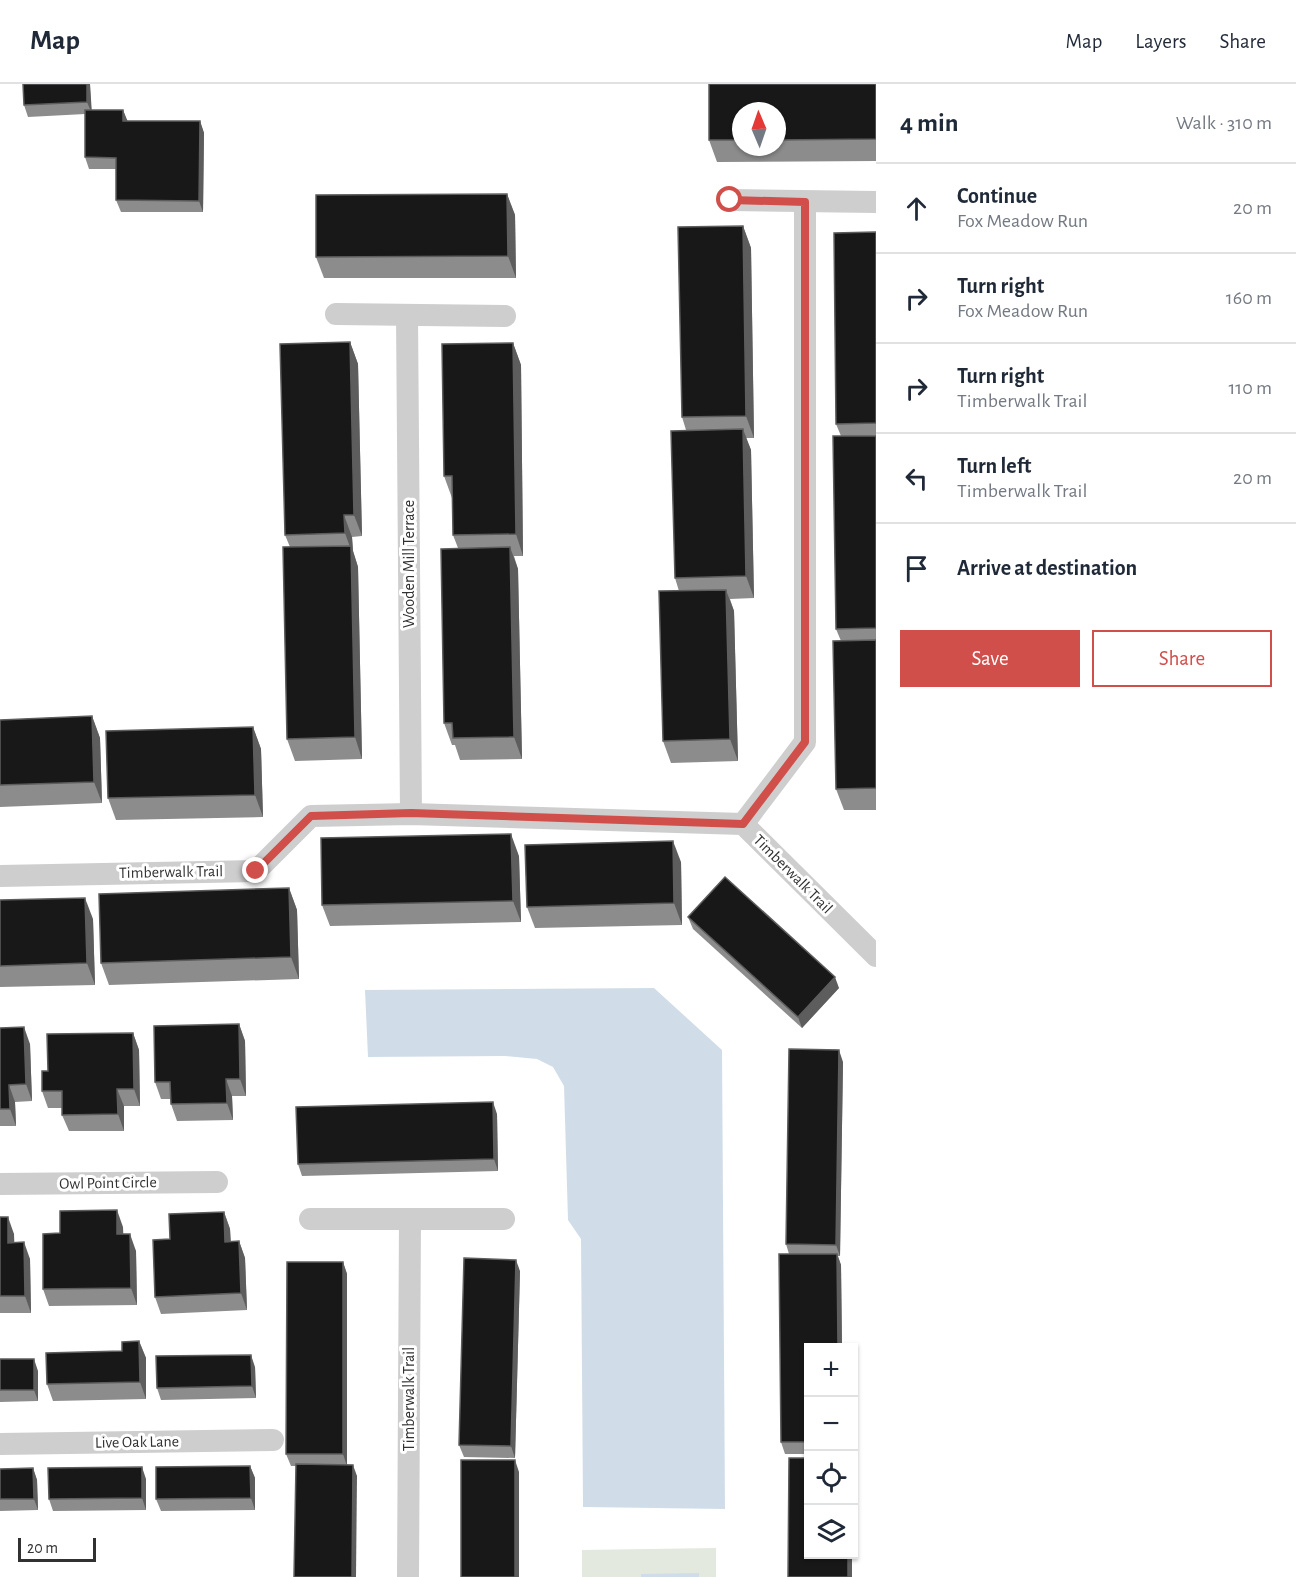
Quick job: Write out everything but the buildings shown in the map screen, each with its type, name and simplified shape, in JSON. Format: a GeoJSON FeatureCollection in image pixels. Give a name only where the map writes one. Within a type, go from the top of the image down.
{"type":"FeatureCollection","features":[{"type":"Feature","properties":{"kind":"street"},"geometry":{"type":"LineString","coordinates":[[730,200],[876,202]]}},
{"type":"Feature","properties":{"kind":"street"},"geometry":{"type":"LineString","coordinates":[[743,824],[805,742],[805,202]]}},
{"type":"Feature","properties":{"kind":"street"},"geometry":{"type":"LineString","coordinates":[[336,314],[505,316]]}},
{"type":"Feature","properties":{"kind":"street","name":"Wooden Mill Terrace"},"geometry":{"type":"LineString","coordinates":[[407,315],[411,813]]}},
{"type":"Feature","properties":{"kind":"street","name":"Timberwalk Trail"},"geometry":{"type":"LineString","coordinates":[[0,876],[256,871],[311,816],[411,813],[743,824],[876,956]]}},
{"type":"Feature","properties":{"kind":"street","name":"Owl Point Circle"},"geometry":{"type":"LineString","coordinates":[[0,1184],[217,1182]]}},
{"type":"Feature","properties":{"kind":"street"},"geometry":{"type":"LineString","coordinates":[[310,1219],[504,1219]]}},
{"type":"Feature","properties":{"kind":"street","name":"Timberwalk Trail"},"geometry":{"type":"LineString","coordinates":[[408,1577],[410,1220]]}},
{"type":"Feature","properties":{"kind":"street","name":"Live Oak Lane"},"geometry":{"type":"LineString","coordinates":[[0,1444],[273,1440]]}},
{"type":"Feature","properties":{"kind":"shaded area"},"geometry":{"type":"Polygon","coordinates":[[[654,988],[722,1050],[725,1509],[583,1507],[581,1239],[568,1220],[564,1086],[553,1067],[537,1059],[505,1056],[368,1057],[365,990],[654,988]]]}},
{"type":"Feature","properties":{"kind":"shaded area"},"geometry":{"type":"Polygon","coordinates":[[[716,1548],[716,1577],[582,1577],[582,1550],[716,1548]]]}},
{"type":"Feature","properties":{"kind":"shaded area"},"geometry":{"type":"Polygon","coordinates":[[[699,1573],[699,1577],[641,1577],[641,1574],[699,1573]]]}},
{"type":"Feature","properties":{"kind":"route"},"geometry":{"type":"LineString","coordinates":[[256,871],[311,816],[411,813],[743,824],[805,742],[805,202],[730,200]]}}]}
